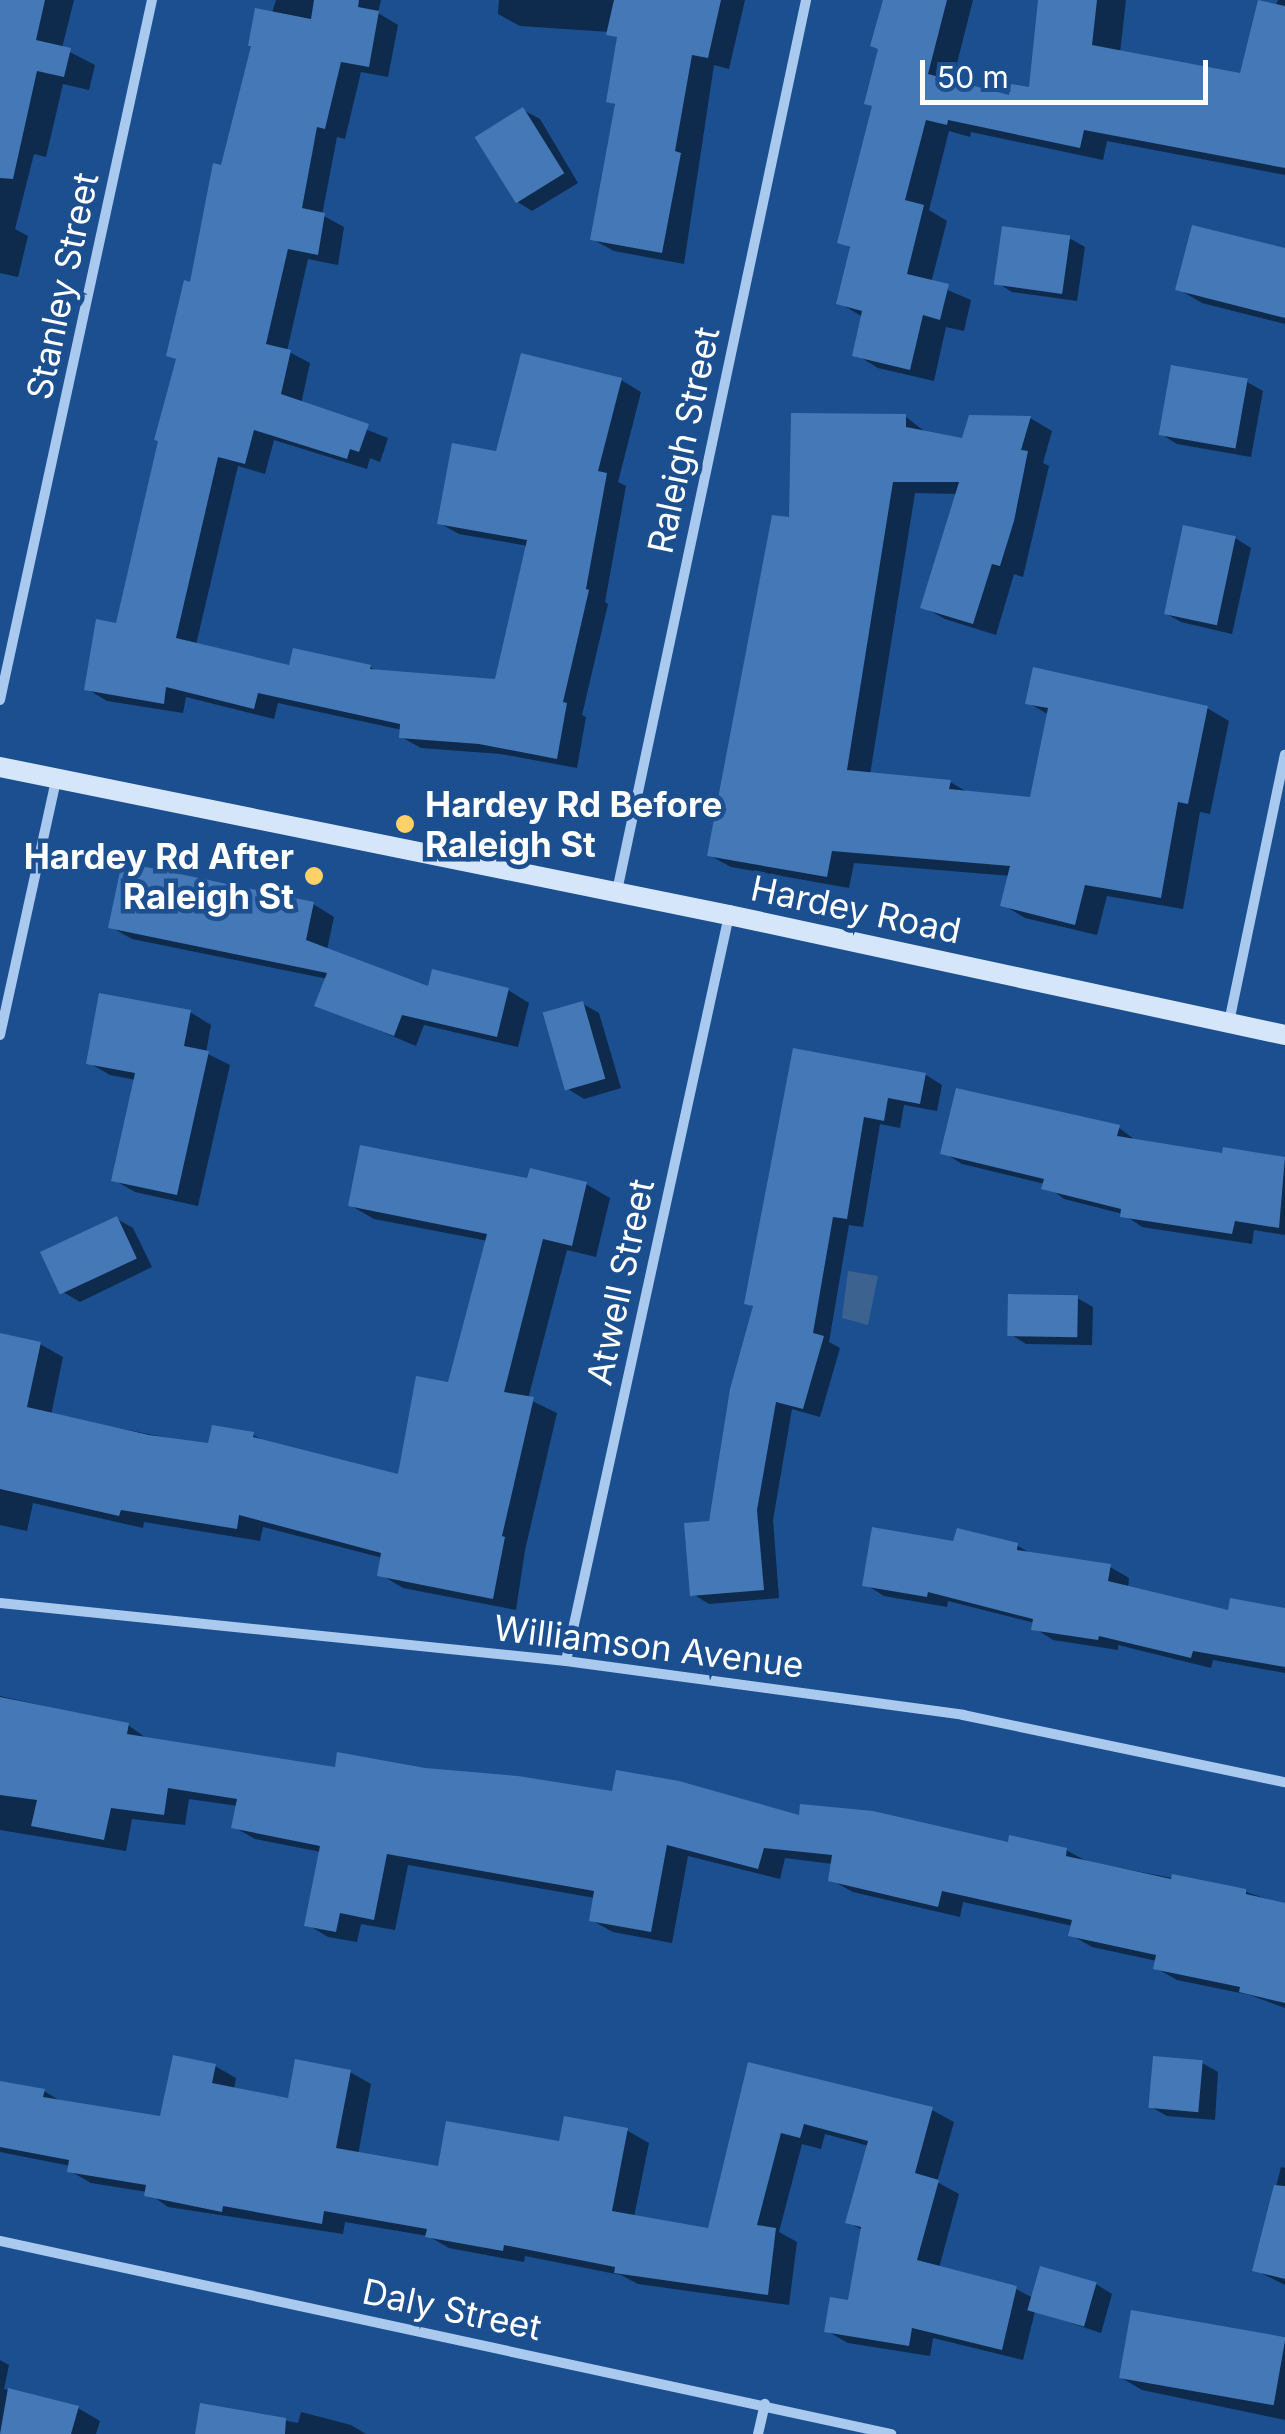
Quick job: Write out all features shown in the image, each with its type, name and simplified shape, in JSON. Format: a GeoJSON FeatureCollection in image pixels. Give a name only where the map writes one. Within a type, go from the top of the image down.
{"type":"FeatureCollection","features":[{"type":"Feature","properties":{"kind":"main road","name":"Hardey Road"},"geometry":{"type":"LineString","coordinates":[[0,768],[729,915],[1285,1035]]}},
{"type":"Feature","properties":{"kind":"street","name":"Stanley Street"},"geometry":{"type":"LineString","coordinates":[[0,700],[152,0]]}},
{"type":"Feature","properties":{"kind":"street","name":"Raleigh Street"},"geometry":{"type":"LineString","coordinates":[[616,892],[806,0]]}},
{"type":"Feature","properties":{"kind":"street"},"geometry":{"type":"LineString","coordinates":[[1229,1023],[1285,755]]}},
{"type":"Feature","properties":{"kind":"street"},"geometry":{"type":"LineString","coordinates":[[0,1035],[56,780]]}},
{"type":"Feature","properties":{"kind":"street","name":"Atwell Street"},"geometry":{"type":"LineString","coordinates":[[566,1661],[729,915]]}},
{"type":"Feature","properties":{"kind":"street","name":"Williamson Avenue"},"geometry":{"type":"LineString","coordinates":[[0,1603],[566,1661],[964,1715],[1285,1782]]}},
{"type":"Feature","properties":{"kind":"street","name":"Daly Street"},"geometry":{"type":"LineString","coordinates":[[0,2242],[892,2434]]}},
{"type":"Feature","properties":{"kind":"street"},"geometry":{"type":"LineString","coordinates":[[758,2434],[765,2404]]}},
{"type":"Feature","properties":{"kind":"water"},"geometry":{"type":"Polygon","coordinates":[[[848,1271],[878,1276],[868,1325],[842,1318],[848,1271]]]}},
{"type":"Feature","properties":{"kind":"building"},"geometry":{"type":"Polygon","coordinates":[[[0,0],[45,0],[36,40],[71,48],[64,77],[37,71],[13,179],[0,178],[0,0]]]}},
{"type":"Feature","properties":{"kind":"building"},"geometry":{"type":"Polygon","coordinates":[[[314,0],[359,0],[358,7],[379,11],[369,67],[341,62],[325,129],[317,127],[302,208],[325,213],[318,255],[288,249],[266,344],[291,350],[281,394],[369,424],[359,452],[350,449],[347,459],[254,430],[245,464],[218,457],[176,638],[289,665],[293,648],[371,665],[370,669],[495,679],[527,540],[437,524],[452,443],[496,451],[521,353],[622,378],[598,471],[607,473],[586,589],[589,590],[563,702],[567,703],[557,759],[479,744],[399,738],[400,724],[258,693],[254,709],[166,687],[164,704],[84,690],[96,619],[116,623],[158,441],[154,440],[176,359],[166,356],[184,280],[190,282],[213,163],[221,165],[251,46],[255,8],[311,19],[314,0]]]}},
{"type":"Feature","properties":{"kind":"building"},"geometry":{"type":"Polygon","coordinates":[[[614,0],[721,0],[708,58],[692,55],[675,151],[681,153],[662,253],[590,240],[615,104],[606,102],[617,37],[606,35],[614,0]]]}},
{"type":"Feature","properties":{"kind":"building"},"geometry":{"type":"Polygon","coordinates":[[[883,0],[947,0],[928,74],[1009,95],[1011,84],[1029,87],[1038,0],[1097,0],[1092,45],[1240,73],[1258,0],[1285,6],[1285,168],[1084,130],[1080,148],[948,120],[947,125],[926,120],[905,200],[924,205],[907,274],[949,284],[940,320],[923,315],[910,370],[852,356],[862,311],[836,304],[850,247],[837,243],[872,106],[864,104],[878,49],[870,46],[883,0]]]}},
{"type":"Feature","properties":{"kind":"building"},"geometry":{"type":"Polygon","coordinates":[[[523,107],[564,173],[516,203],[475,137],[523,107]]]}},
{"type":"Feature","properties":{"kind":"building"},"geometry":{"type":"Polygon","coordinates":[[[1192,225],[1285,248],[1285,318],[1175,290],[1192,225]]]}},
{"type":"Feature","properties":{"kind":"building"},"geometry":{"type":"Polygon","coordinates":[[[1002,226],[1070,236],[1062,294],[994,284],[1002,226]]]}},
{"type":"Feature","properties":{"kind":"building"},"geometry":{"type":"Polygon","coordinates":[[[1171,365],[1248,379],[1235,448],[1159,435],[1171,365]]]}},
{"type":"Feature","properties":{"kind":"building"},"geometry":{"type":"Polygon","coordinates":[[[791,413],[906,414],[906,427],[962,438],[969,415],[1031,416],[1021,450],[1028,451],[1014,521],[1000,566],[992,564],[973,624],[920,608],[959,482],[893,482],[847,770],[951,780],[949,789],[1030,797],[1048,708],[1025,704],[1033,667],[1208,706],[1188,804],[1178,802],[1161,898],[1085,885],[1075,925],[1000,906],[1010,866],[832,851],[827,877],[707,856],[772,515],[789,517],[791,413]]]}},
{"type":"Feature","properties":{"kind":"building"},"geometry":{"type":"Polygon","coordinates":[[[1183,525],[1236,536],[1217,625],[1164,614],[1183,525]]]}},
{"type":"Feature","properties":{"kind":"building"},"geometry":{"type":"Polygon","coordinates":[[[122,862],[314,902],[306,940],[428,986],[432,969],[509,988],[497,1037],[402,1015],[394,1036],[314,1006],[327,973],[108,928],[122,862]]]}},
{"type":"Feature","properties":{"kind":"building"},"geometry":{"type":"Polygon","coordinates":[[[99,993],[191,1010],[184,1046],[209,1051],[177,1195],[111,1181],[135,1073],[86,1064],[99,993]]]}},
{"type":"Feature","properties":{"kind":"building"},"geometry":{"type":"Polygon","coordinates":[[[583,1001],[605,1079],[565,1090],[543,1013],[583,1001]]]}},
{"type":"Feature","properties":{"kind":"building"},"geometry":{"type":"Polygon","coordinates":[[[793,1048],[926,1073],[920,1104],[888,1098],[884,1121],[864,1117],[847,1219],[833,1217],[813,1333],[824,1336],[803,1409],[776,1402],[757,1510],[764,1590],[690,1596],[684,1523],[709,1521],[730,1389],[753,1306],[744,1304],[793,1048]]]}},
{"type":"Feature","properties":{"kind":"building"},"geometry":{"type":"Polygon","coordinates":[[[956,1088],[1120,1125],[1117,1136],[1222,1153],[1223,1147],[1285,1157],[1279,1228],[1235,1221],[1232,1234],[1120,1217],[1121,1209],[1041,1189],[1044,1179],[940,1154],[956,1088]]]}},
{"type":"Feature","properties":{"kind":"building"},"geometry":{"type":"Polygon","coordinates":[[[360,1145],[527,1178],[530,1168],[587,1182],[572,1246],[543,1239],[504,1392],[534,1397],[502,1536],[505,1537],[493,1599],[377,1576],[381,1553],[239,1515],[237,1529],[121,1510],[119,1516],[0,1489],[0,1333],[41,1342],[27,1407],[149,1435],[208,1443],[212,1425],[254,1432],[253,1437],[398,1474],[416,1376],[448,1382],[487,1234],[348,1206],[360,1145]]]}},
{"type":"Feature","properties":{"kind":"building"},"geometry":{"type":"Polygon","coordinates":[[[117,1216],[137,1259],[60,1295],[40,1252],[117,1216]]]}},
{"type":"Feature","properties":{"kind":"building"},"geometry":{"type":"Polygon","coordinates":[[[1008,1294],[1078,1295],[1077,1337],[1007,1336],[1008,1294]]]}},
{"type":"Feature","properties":{"kind":"building"},"geometry":{"type":"Polygon","coordinates":[[[872,1527],[953,1541],[957,1528],[1018,1543],[1017,1550],[1111,1564],[1108,1581],[1228,1610],[1230,1598],[1285,1608],[1285,1667],[1193,1651],[1191,1658],[1099,1636],[1098,1640],[1031,1630],[1033,1619],[928,1592],[927,1597],[862,1586],[872,1527]]]}},
{"type":"Feature","properties":{"kind":"building"},"geometry":{"type":"Polygon","coordinates":[[[0,1697],[129,1723],[127,1734],[335,1767],[337,1752],[425,1768],[518,1776],[612,1791],[616,1770],[679,1781],[799,1815],[800,1804],[873,1811],[1008,1842],[1009,1835],[1067,1848],[1066,1856],[1171,1879],[1172,1874],[1246,1889],[1246,1894],[1285,1903],[1285,2003],[1239,1992],[1240,1987],[1153,1969],[1156,1955],[1068,1936],[1072,1920],[942,1891],[938,1907],[828,1881],[832,1855],[764,1848],[758,1869],[667,1845],[651,1932],[589,1921],[594,1891],[387,1854],[374,1920],[340,1913],[336,1932],[304,1926],[320,1846],[231,1828],[237,1799],[168,1788],[164,1815],[111,1808],[104,1840],[31,1826],[37,1800],[0,1795],[0,1697]]]}},
{"type":"Feature","properties":{"kind":"building"},"geometry":{"type":"Polygon","coordinates":[[[173,2055],[216,2064],[212,2083],[288,2098],[295,2059],[351,2070],[336,2148],[438,2166],[446,2121],[559,2141],[564,2116],[628,2128],[612,2211],[708,2228],[748,2062],[933,2107],[915,2173],[939,2180],[917,2260],[1017,2286],[1002,2350],[912,2328],[909,2346],[824,2332],[830,2297],[848,2300],[861,2227],[845,2223],[868,2141],[804,2124],[800,2138],[781,2133],[757,2225],[776,2228],[768,2295],[614,2273],[615,2267],[504,2245],[503,2251],[425,2237],[427,2229],[324,2211],[322,2224],[223,2206],[222,2212],[144,2196],[146,2185],[67,2172],[69,2160],[0,2147],[0,2081],[45,2089],[43,2097],[160,2116],[173,2055]]]}},
{"type":"Feature","properties":{"kind":"building"},"geometry":{"type":"Polygon","coordinates":[[[1153,2056],[1203,2060],[1198,2112],[1148,2108],[1153,2056]]]}},
{"type":"Feature","properties":{"kind":"building"},"geometry":{"type":"Polygon","coordinates":[[[1274,2185],[1285,2186],[1285,2279],[1252,2271],[1274,2185]]]}},
{"type":"Feature","properties":{"kind":"building"},"geometry":{"type":"Polygon","coordinates":[[[1040,2266],[1097,2282],[1084,2326],[1027,2310],[1040,2266]]]}},
{"type":"Feature","properties":{"kind":"building"},"geometry":{"type":"Polygon","coordinates":[[[1131,2310],[1285,2337],[1274,2405],[1119,2378],[1131,2310]]]}},
{"type":"Feature","properties":{"kind":"building"},"geometry":{"type":"Polygon","coordinates":[[[8,2388],[79,2406],[71,2434],[0,2434],[8,2388]]]}},
{"type":"Feature","properties":{"kind":"building"},"geometry":{"type":"Polygon","coordinates":[[[200,2403],[286,2418],[285,2434],[195,2434],[200,2403]]]}},
{"type":"Feature","properties":{"kind":"place","name":"Hardey Rd Before Raleigh St"},"geometry":{"type":"Point","coordinates":[405,824]}},
{"type":"Feature","properties":{"kind":"place","name":"Hardey Rd After Raleigh St"},"geometry":{"type":"Point","coordinates":[314,876]}}]}
